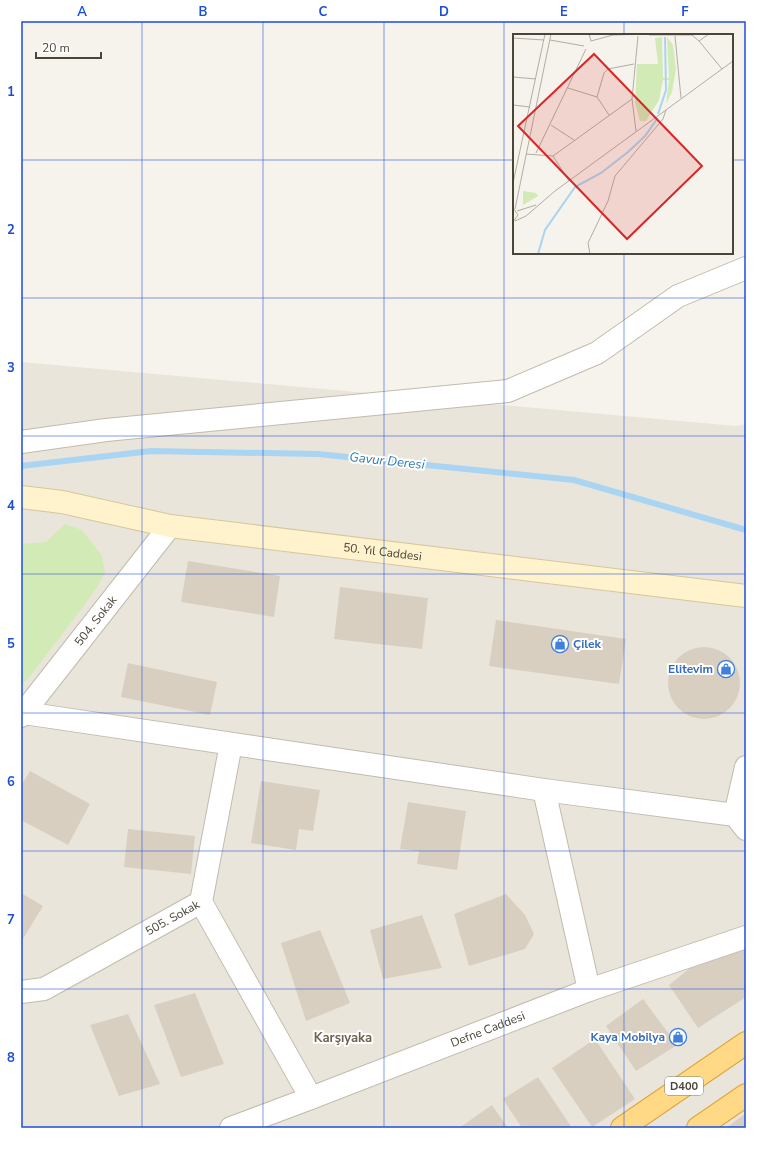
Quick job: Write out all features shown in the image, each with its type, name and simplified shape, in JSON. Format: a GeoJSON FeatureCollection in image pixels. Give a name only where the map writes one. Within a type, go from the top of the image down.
{"type":"FeatureCollection","features":[{"type":"Feature","properties":{"kind":"highway","name":"D400"},"geometry":{"type":"LineString","coordinates":[[622,1128],[746,1043]]}},
{"type":"Feature","properties":{"kind":"highway"},"geometry":{"type":"LineString","coordinates":[[698,1128],[746,1095]]}},
{"type":"Feature","properties":{"kind":"main road","name":"50. Yıl Caddesi"},"geometry":{"type":"LineString","coordinates":[[21,497],[62,502],[170,526],[746,596]]}},
{"type":"Feature","properties":{"kind":"street"},"geometry":{"type":"LineString","coordinates":[[21,442],[121,429],[508,391],[597,353],[678,296],[746,268]]}},
{"type":"Feature","properties":{"kind":"street","name":"504. Sokak"},"geometry":{"type":"LineString","coordinates":[[22,714],[170,526]]}},
{"type":"Feature","properties":{"kind":"street"},"geometry":{"type":"LineString","coordinates":[[22,714],[544,790],[741,822],[746,767]]}},
{"type":"Feature","properties":{"kind":"street","name":"505. Sokak"},"geometry":{"type":"LineString","coordinates":[[21,992],[44,989],[200,902],[231,744]]}},
{"type":"Feature","properties":{"kind":"street"},"geometry":{"type":"LineString","coordinates":[[544,790],[589,990]]}},
{"type":"Feature","properties":{"kind":"street"},"geometry":{"type":"LineString","coordinates":[[200,902],[311,1098]]}},
{"type":"Feature","properties":{"kind":"street","name":"Defne Caddesi"},"geometry":{"type":"LineString","coordinates":[[231,1128],[589,990],[746,937]]}},
{"type":"Feature","properties":{"kind":"shaded area"},"geometry":{"type":"Polygon","coordinates":[[[21,362],[736,426],[746,424],[746,1128],[21,1128],[21,362]]]}},
{"type":"Feature","properties":{"kind":"green space"},"geometry":{"type":"Polygon","coordinates":[[[65,524],[82,530],[102,556],[105,572],[97,587],[83,607],[21,686],[21,544],[46,542],[65,524]]]}},
{"type":"Feature","properties":{"kind":"building"},"geometry":{"type":"Polygon","coordinates":[[[188,561],[280,576],[274,617],[181,602],[188,561]]]}},
{"type":"Feature","properties":{"kind":"building"},"geometry":{"type":"Polygon","coordinates":[[[340,587],[428,598],[422,649],[334,639],[340,587]]]}},
{"type":"Feature","properties":{"kind":"building"},"geometry":{"type":"Polygon","coordinates":[[[496,620],[626,639],[619,684],[489,666],[496,620]]]}},
{"type":"Feature","properties":{"kind":"building"},"geometry":{"type":"Polygon","coordinates":[[[704,647],[724,653],[734,663],[740,683],[734,703],[724,713],[704,719],[684,713],[674,703],[668,683],[674,663],[684,653],[704,647]]]}},
{"type":"Feature","properties":{"kind":"building"},"geometry":{"type":"Polygon","coordinates":[[[128,663],[217,682],[210,715],[121,697],[128,663]]]}},
{"type":"Feature","properties":{"kind":"building"},"geometry":{"type":"Polygon","coordinates":[[[30,771],[90,804],[68,845],[21,820],[21,786],[30,771]]]}},
{"type":"Feature","properties":{"kind":"building"},"geometry":{"type":"Polygon","coordinates":[[[261,781],[320,790],[313,831],[299,829],[296,850],[251,843],[261,781]]]}},
{"type":"Feature","properties":{"kind":"building"},"geometry":{"type":"Polygon","coordinates":[[[408,802],[466,811],[457,870],[417,864],[419,851],[400,849],[408,802]]]}},
{"type":"Feature","properties":{"kind":"building"},"geometry":{"type":"Polygon","coordinates":[[[128,829],[195,836],[191,874],[124,867],[128,829]]]}},
{"type":"Feature","properties":{"kind":"building"},"geometry":{"type":"Polygon","coordinates":[[[21,893],[43,906],[21,942],[21,893]]]}},
{"type":"Feature","properties":{"kind":"building"},"geometry":{"type":"Polygon","coordinates":[[[506,894],[525,915],[534,934],[525,949],[469,966],[454,914],[506,894]]]}},
{"type":"Feature","properties":{"kind":"building"},"geometry":{"type":"Polygon","coordinates":[[[422,915],[442,968],[383,979],[370,930],[422,915]]]}},
{"type":"Feature","properties":{"kind":"building"},"geometry":{"type":"Polygon","coordinates":[[[320,930],[350,1003],[306,1021],[281,943],[320,930]]]}},
{"type":"Feature","properties":{"kind":"building"},"geometry":{"type":"Polygon","coordinates":[[[746,946],[746,997],[698,1028],[669,985],[694,965],[746,946]]]}},
{"type":"Feature","properties":{"kind":"building"},"geometry":{"type":"Polygon","coordinates":[[[195,993],[224,1064],[181,1077],[154,1005],[195,993]]]}},
{"type":"Feature","properties":{"kind":"building"},"geometry":{"type":"Polygon","coordinates":[[[643,999],[677,1045],[636,1071],[606,1026],[643,999]]]}},
{"type":"Feature","properties":{"kind":"building"},"geometry":{"type":"Polygon","coordinates":[[[128,1014],[160,1084],[119,1096],[90,1025],[128,1014]]]}},
{"type":"Feature","properties":{"kind":"building"},"geometry":{"type":"Polygon","coordinates":[[[595,1039],[635,1099],[592,1127],[552,1068],[595,1039]]]}},
{"type":"Feature","properties":{"kind":"building"},"geometry":{"type":"Polygon","coordinates":[[[538,1077],[572,1128],[522,1128],[503,1099],[538,1077]]]}},
{"type":"Feature","properties":{"kind":"building"},"geometry":{"type":"Polygon","coordinates":[[[492,1105],[508,1128],[459,1128],[492,1105]]]}},
{"type":"Feature","properties":{"kind":"building"},"geometry":{"type":"Polygon","coordinates":[[[746,1113],[746,1128],[726,1128],[746,1113]]]}},
{"type":"Feature","properties":{"kind":"waterway","name":"Gavur Deresi"},"geometry":{"type":"LineString","coordinates":[[21,466],[151,451],[318,454],[574,480],[746,530]]}},
{"type":"Feature","properties":{"kind":"place","name":"Çilek"},"geometry":{"type":"Point","coordinates":[560,644]}},
{"type":"Feature","properties":{"kind":"place","name":"Elitevim"},"geometry":{"type":"Point","coordinates":[726,669]}},
{"type":"Feature","properties":{"kind":"place","name":"Kaya Mobilya"},"geometry":{"type":"Point","coordinates":[678,1037]}},
{"type":"Feature","properties":{"kind":"district","name":"Karşıyaka"},"geometry":{"type":"Point","coordinates":[343,1038]}}]}
